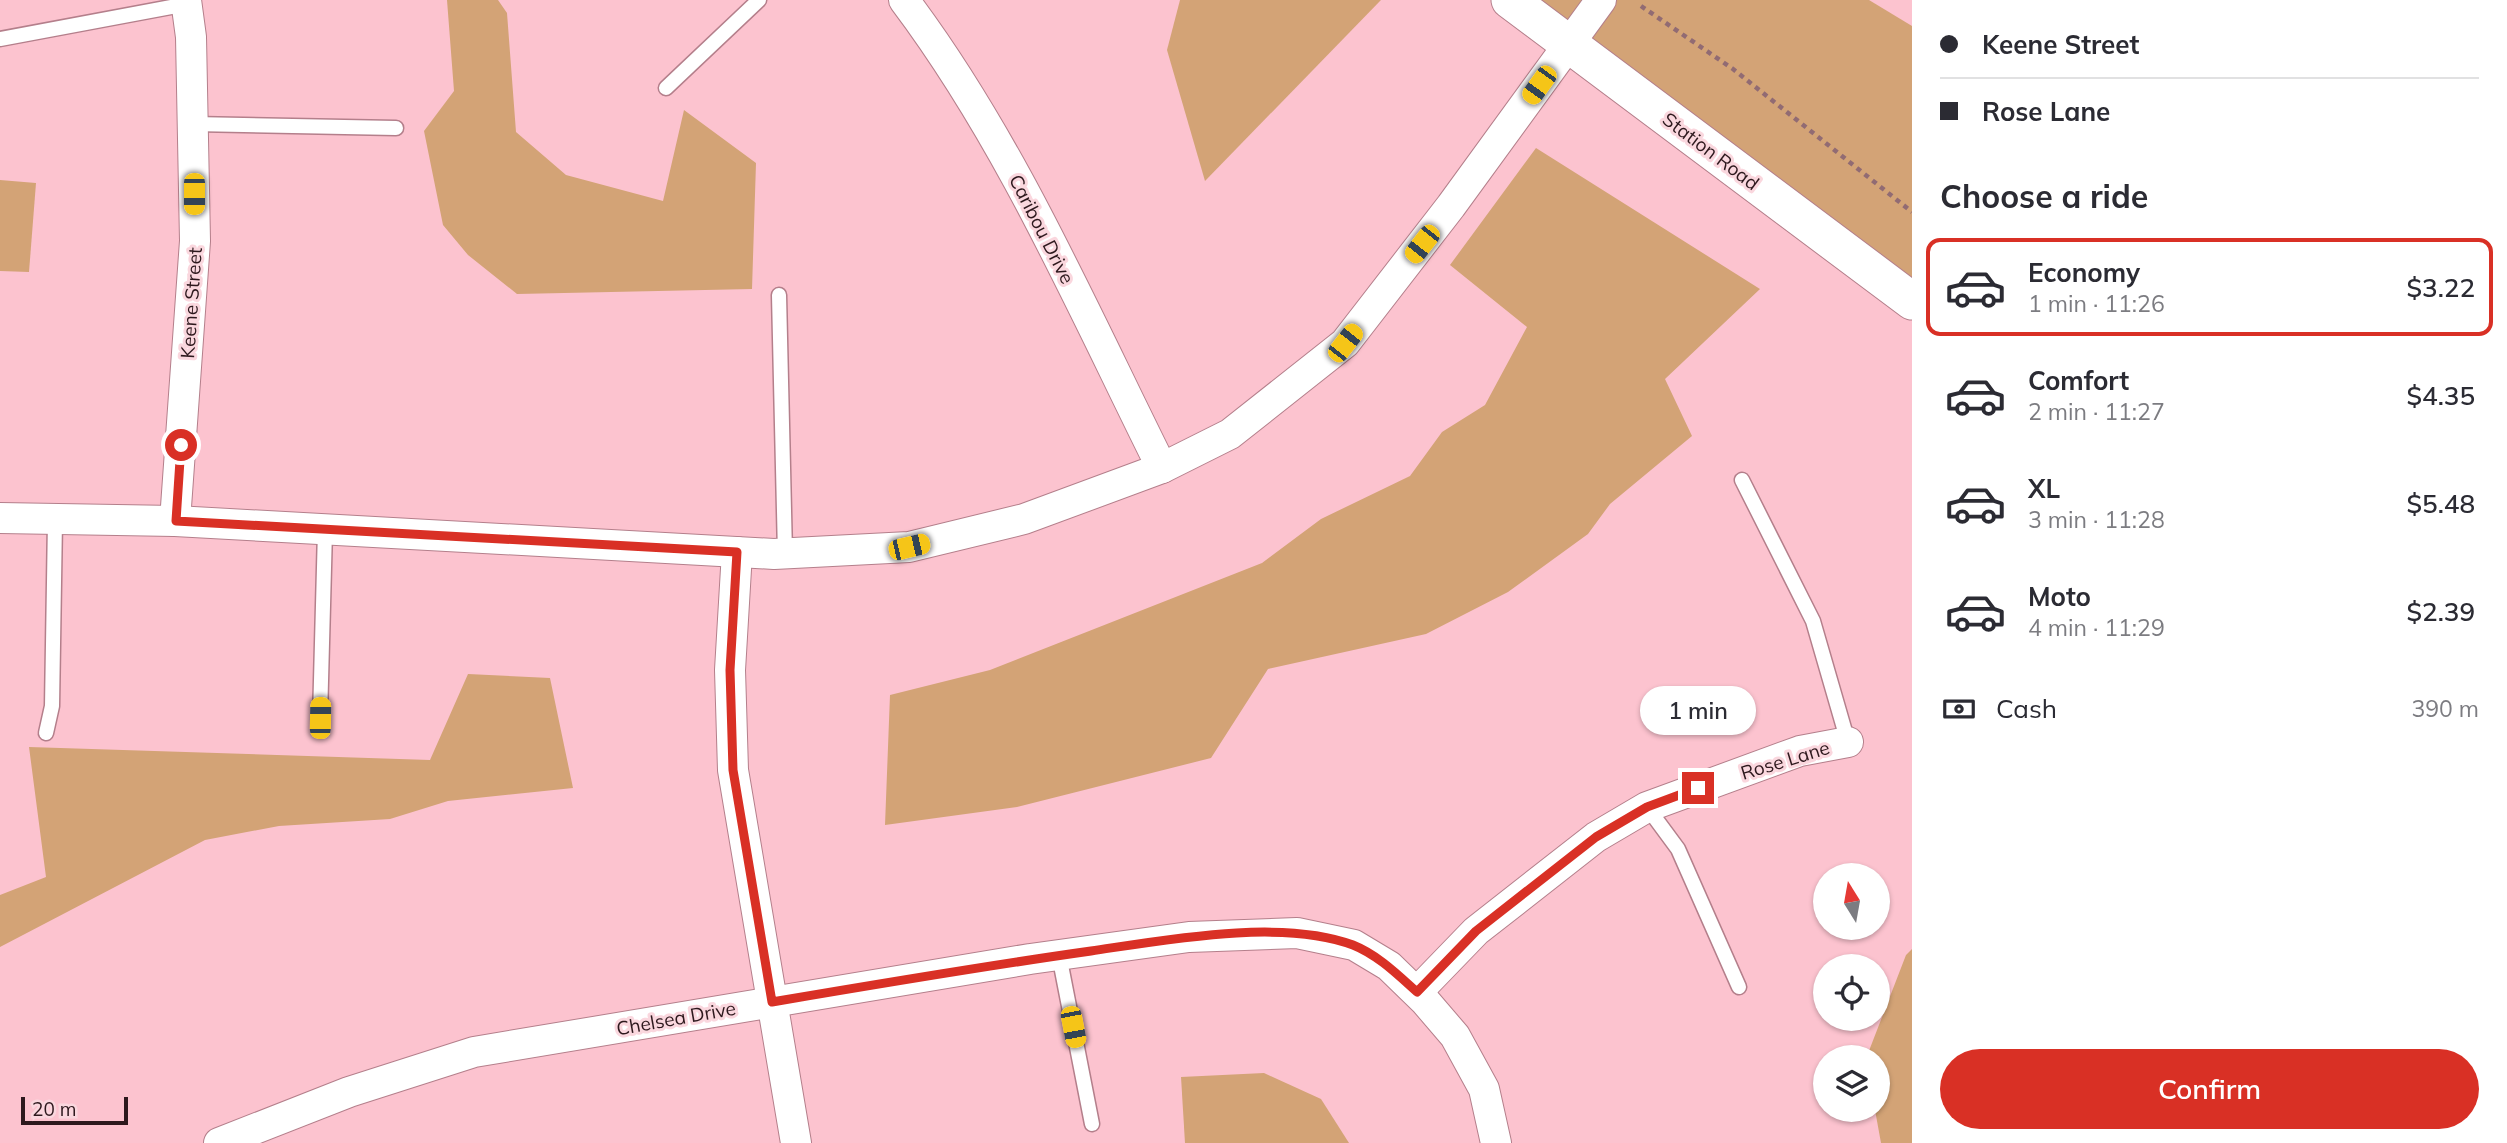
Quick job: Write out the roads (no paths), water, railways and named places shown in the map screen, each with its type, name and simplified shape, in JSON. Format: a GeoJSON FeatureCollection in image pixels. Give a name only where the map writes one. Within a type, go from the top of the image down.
{"type":"FeatureCollection","features":[{"type":"Feature","properties":{"kind":"street","name":"Station Road"},"geometry":{"type":"LineString","coordinates":[[1510,0],[1912,301]]}},
{"type":"Feature","properties":{"kind":"street"},"geometry":{"type":"LineString","coordinates":[[0,518],[176,521],[785,554],[909,547],[1024,519],[1162,468],[1230,434],[1345,343],[1601,0]]}},
{"type":"Feature","properties":{"kind":"street","name":"Keene Street"},"geometry":{"type":"LineString","coordinates":[[176,521],[195,241],[191,37],[186,2]]}},
{"type":"Feature","properties":{"kind":"street","name":"Caribou Drive"},"geometry":{"type":"LineString","coordinates":[[913,6],[1006,158],[1162,468]]}},
{"type":"Feature","properties":{"kind":"street"},"geometry":{"type":"LineString","coordinates":[[737,552],[730,670],[733,770],[796,1143]]}},
{"type":"Feature","properties":{"kind":"street","name":"Rose Lane"},"geometry":{"type":"LineString","coordinates":[[1417,992],[1476,931],[1596,837],[1647,807],[1800,751],[1848,742]]}},
{"type":"Feature","properties":{"kind":"street","name":"Chelsea Drive"},"geometry":{"type":"LineString","coordinates":[[219,1143],[349,1092],[474,1052],[1059,955],[1189,937],[1297,933],[1354,945],[1389,966],[1417,992],[1455,1036],[1484,1089],[1496,1143]]}},
{"type":"Feature","properties":{"kind":"lane"},"geometry":{"type":"LineString","coordinates":[[666,88],[759,0]]}},
{"type":"Feature","properties":{"kind":"lane"},"geometry":{"type":"LineString","coordinates":[[0,39],[186,2]]}},
{"type":"Feature","properties":{"kind":"lane"},"geometry":{"type":"LineString","coordinates":[[193,124],[396,128]]}},
{"type":"Feature","properties":{"kind":"lane"},"geometry":{"type":"LineString","coordinates":[[779,295],[785,554]]}},
{"type":"Feature","properties":{"kind":"lane"},"geometry":{"type":"LineString","coordinates":[[1742,480],[1813,621],[1848,742]]}},
{"type":"Feature","properties":{"kind":"lane"},"geometry":{"type":"LineString","coordinates":[[46,733],[52,705],[55,520]]}},
{"type":"Feature","properties":{"kind":"lane"},"geometry":{"type":"LineString","coordinates":[[320,718],[325,530]]}},
{"type":"Feature","properties":{"kind":"lane"},"geometry":{"type":"LineString","coordinates":[[1647,807],[1678,849],[1739,987]]}},
{"type":"Feature","properties":{"kind":"lane"},"geometry":{"type":"LineString","coordinates":[[1059,955],[1092,1124]]}}]}
